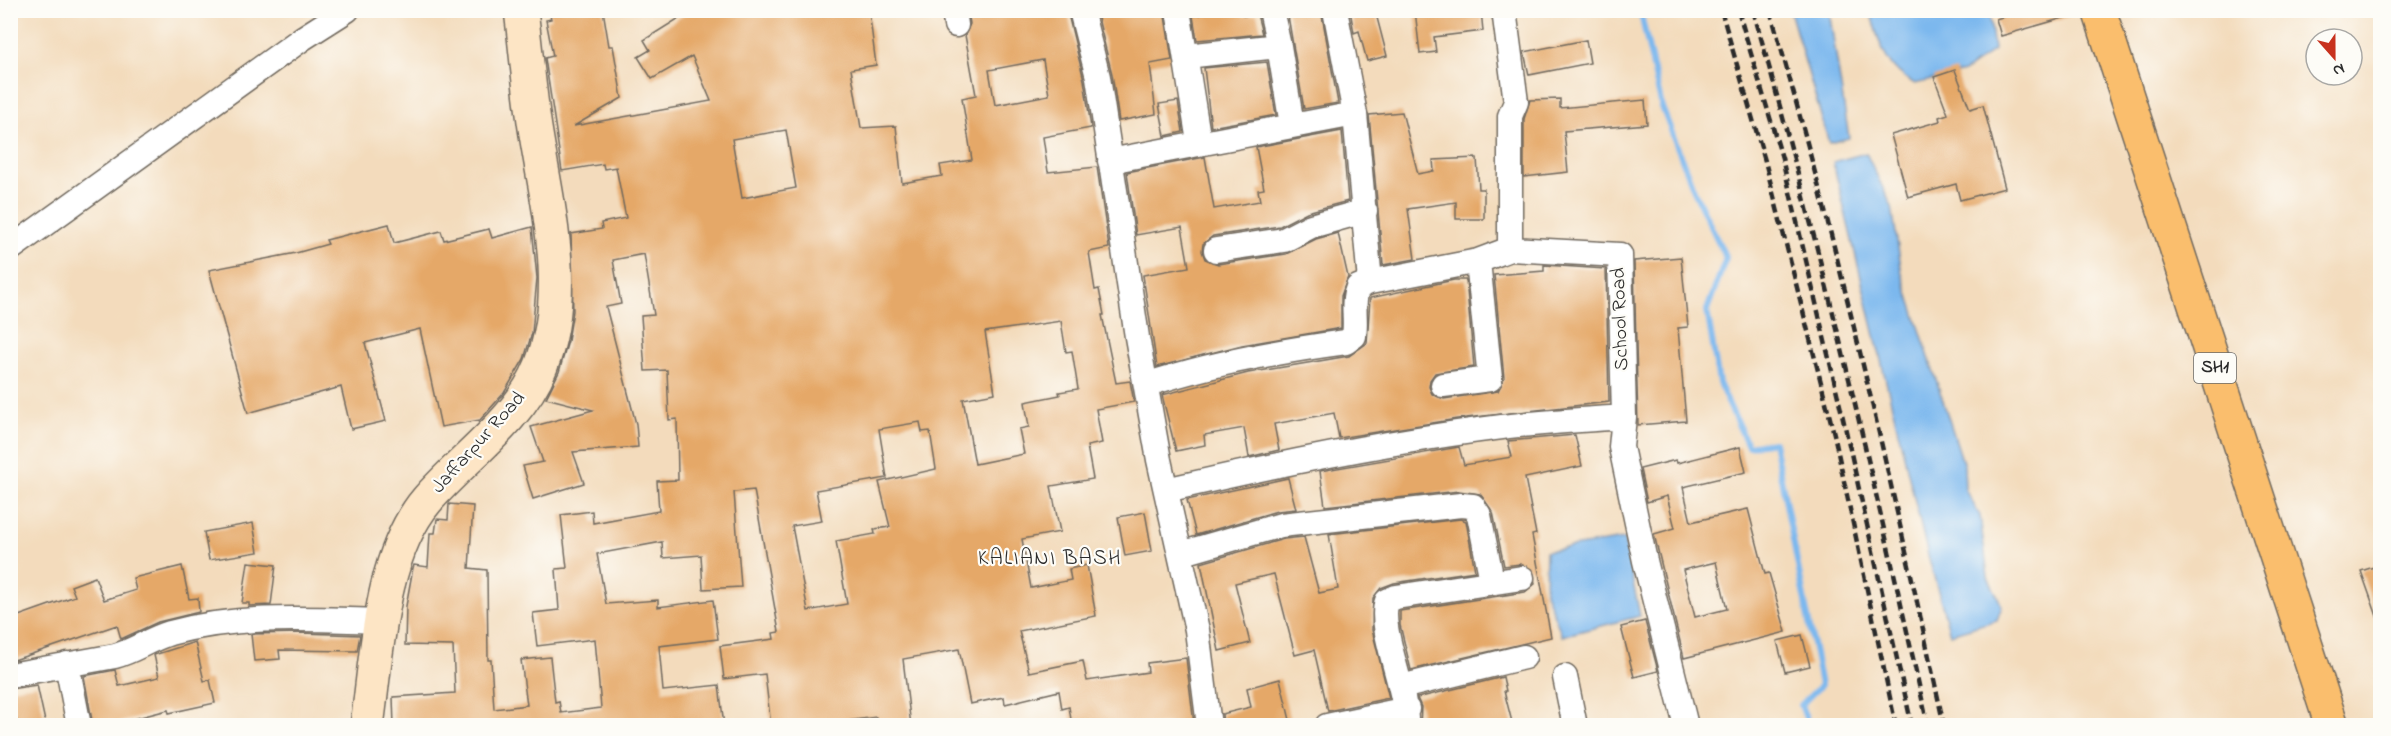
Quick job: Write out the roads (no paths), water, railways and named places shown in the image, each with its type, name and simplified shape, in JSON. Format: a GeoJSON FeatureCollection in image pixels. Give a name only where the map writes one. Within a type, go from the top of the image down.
{"type":"FeatureCollection","features":[{"type":"Feature","properties":{"kind":"main road","name":"SH1"},"geometry":{"type":"LineString","coordinates":[[2099,10],[2332,726]]}},
{"type":"Feature","properties":{"kind":"street"},"geometry":{"type":"LineString","coordinates":[[13,245],[303,38],[347,10]]}},
{"type":"Feature","properties":{"kind":"street","name":"Jaffarpur Road"},"geometry":{"type":"LineString","coordinates":[[367,726],[388,585],[399,543],[426,501],[508,417],[533,383],[542,365],[556,312],[552,238],[532,107],[521,10]]}},
{"type":"Feature","properties":{"kind":"street"},"geometry":{"type":"LineString","coordinates":[[1081,10],[1098,77],[1146,384],[1166,490],[1197,630],[1209,726]]}},
{"type":"Feature","properties":{"kind":"street"},"geometry":{"type":"LineString","coordinates":[[1179,10],[1200,142]]}},
{"type":"Feature","properties":{"kind":"street"},"geometry":{"type":"LineString","coordinates":[[1271,10],[1292,125]]}},
{"type":"Feature","properties":{"kind":"street"},"geometry":{"type":"LineString","coordinates":[[1335,10],[1355,114],[1370,282]]}},
{"type":"Feature","properties":{"kind":"street"},"geometry":{"type":"LineString","coordinates":[[1146,384],[1175,375],[1244,360],[1346,342],[1354,336],[1356,324],[1353,298],[1358,287],[1370,282],[1478,261],[1510,249],[1510,116],[1516,102],[1504,10]]}},
{"type":"Feature","properties":{"kind":"street"},"geometry":{"type":"LineString","coordinates":[[1186,56],[1279,46]]}},
{"type":"Feature","properties":{"kind":"street"},"geometry":{"type":"LineString","coordinates":[[1110,161],[1355,114]]}},
{"type":"Feature","properties":{"kind":"street"},"geometry":{"type":"LineString","coordinates":[[1216,249],[1284,240],[1311,226],[1365,211]]}},
{"type":"Feature","properties":{"kind":"street","name":"School Road"},"geometry":{"type":"LineString","coordinates":[[1510,249],[1620,255],[1624,417],[1622,447],[1645,561],[1686,726]]}},
{"type":"Feature","properties":{"kind":"street"},"geometry":{"type":"LineString","coordinates":[[1443,384],[1490,379],[1478,261]]}},
{"type":"Feature","properties":{"kind":"street"},"geometry":{"type":"LineString","coordinates":[[1166,490],[1263,466],[1362,448],[1503,427],[1624,417]]}},
{"type":"Feature","properties":{"kind":"street"},"geometry":{"type":"LineString","coordinates":[[1180,554],[1281,525],[1461,505],[1473,506],[1479,514],[1492,581]]}},
{"type":"Feature","properties":{"kind":"street"},"geometry":{"type":"LineString","coordinates":[[1404,707],[1388,630],[1385,608],[1387,601],[1396,597],[1522,578]]}},
{"type":"Feature","properties":{"kind":"street"},"geometry":{"type":"LineString","coordinates":[[10,675],[131,652],[171,633],[239,620],[274,618],[382,621]]}},
{"type":"Feature","properties":{"kind":"street"},"geometry":{"type":"LineString","coordinates":[[1327,726],[1404,707],[1524,657]]}},
{"type":"Feature","properties":{"kind":"street"},"geometry":{"type":"LineString","coordinates":[[67,664],[79,726]]}},
{"type":"Feature","properties":{"kind":"street"},"geometry":{"type":"LineString","coordinates":[[1565,677],[1575,726]]}},
{"type":"Feature","properties":{"kind":"water"},"geometry":{"type":"Polygon","coordinates":[[[1790,11],[1829,11],[1849,138],[1829,143],[1790,11]]]}},
{"type":"Feature","properties":{"kind":"water"},"geometry":{"type":"Polygon","coordinates":[[[1870,11],[1989,11],[1994,50],[1964,72],[1915,84],[1889,62],[1880,44],[1870,11]]]}},
{"type":"Feature","properties":{"kind":"water"},"geometry":{"type":"Polygon","coordinates":[[[1866,153],[1892,207],[1902,274],[1964,466],[1965,489],[1980,516],[1988,577],[2002,606],[1997,620],[1950,634],[1928,555],[1833,162],[1866,153]]]}},
{"type":"Feature","properties":{"kind":"water"},"geometry":{"type":"Polygon","coordinates":[[[1624,539],[1640,616],[1562,636],[1545,592],[1546,551],[1624,539]]]}},
{"type":"Feature","properties":{"kind":"waterway"},"geometry":{"type":"LineString","coordinates":[[1640,10],[1662,107],[1695,193],[1726,258],[1707,310],[1719,383],[1748,446],[1774,442],[1821,685],[1801,705],[1809,726]]}},
{"type":"Feature","properties":{"kind":"railway"},"geometry":{"type":"LineString","coordinates":[[1721,10],[1765,161],[1834,434],[1896,726]]}},
{"type":"Feature","properties":{"kind":"railway"},"geometry":{"type":"LineString","coordinates":[[1738,10],[1782,158],[1912,726]]}},
{"type":"Feature","properties":{"kind":"railway"},"geometry":{"type":"LineString","coordinates":[[1753,10],[1824,277],[1928,726]]}},
{"type":"Feature","properties":{"kind":"railway"},"geometry":{"type":"LineString","coordinates":[[1770,10],[1842,277],[1944,726]]}},
{"type":"Feature","properties":{"kind":"district","name":"KALIANI BASH"},"geometry":{"type":"Point","coordinates":[1050,559]}}]}
